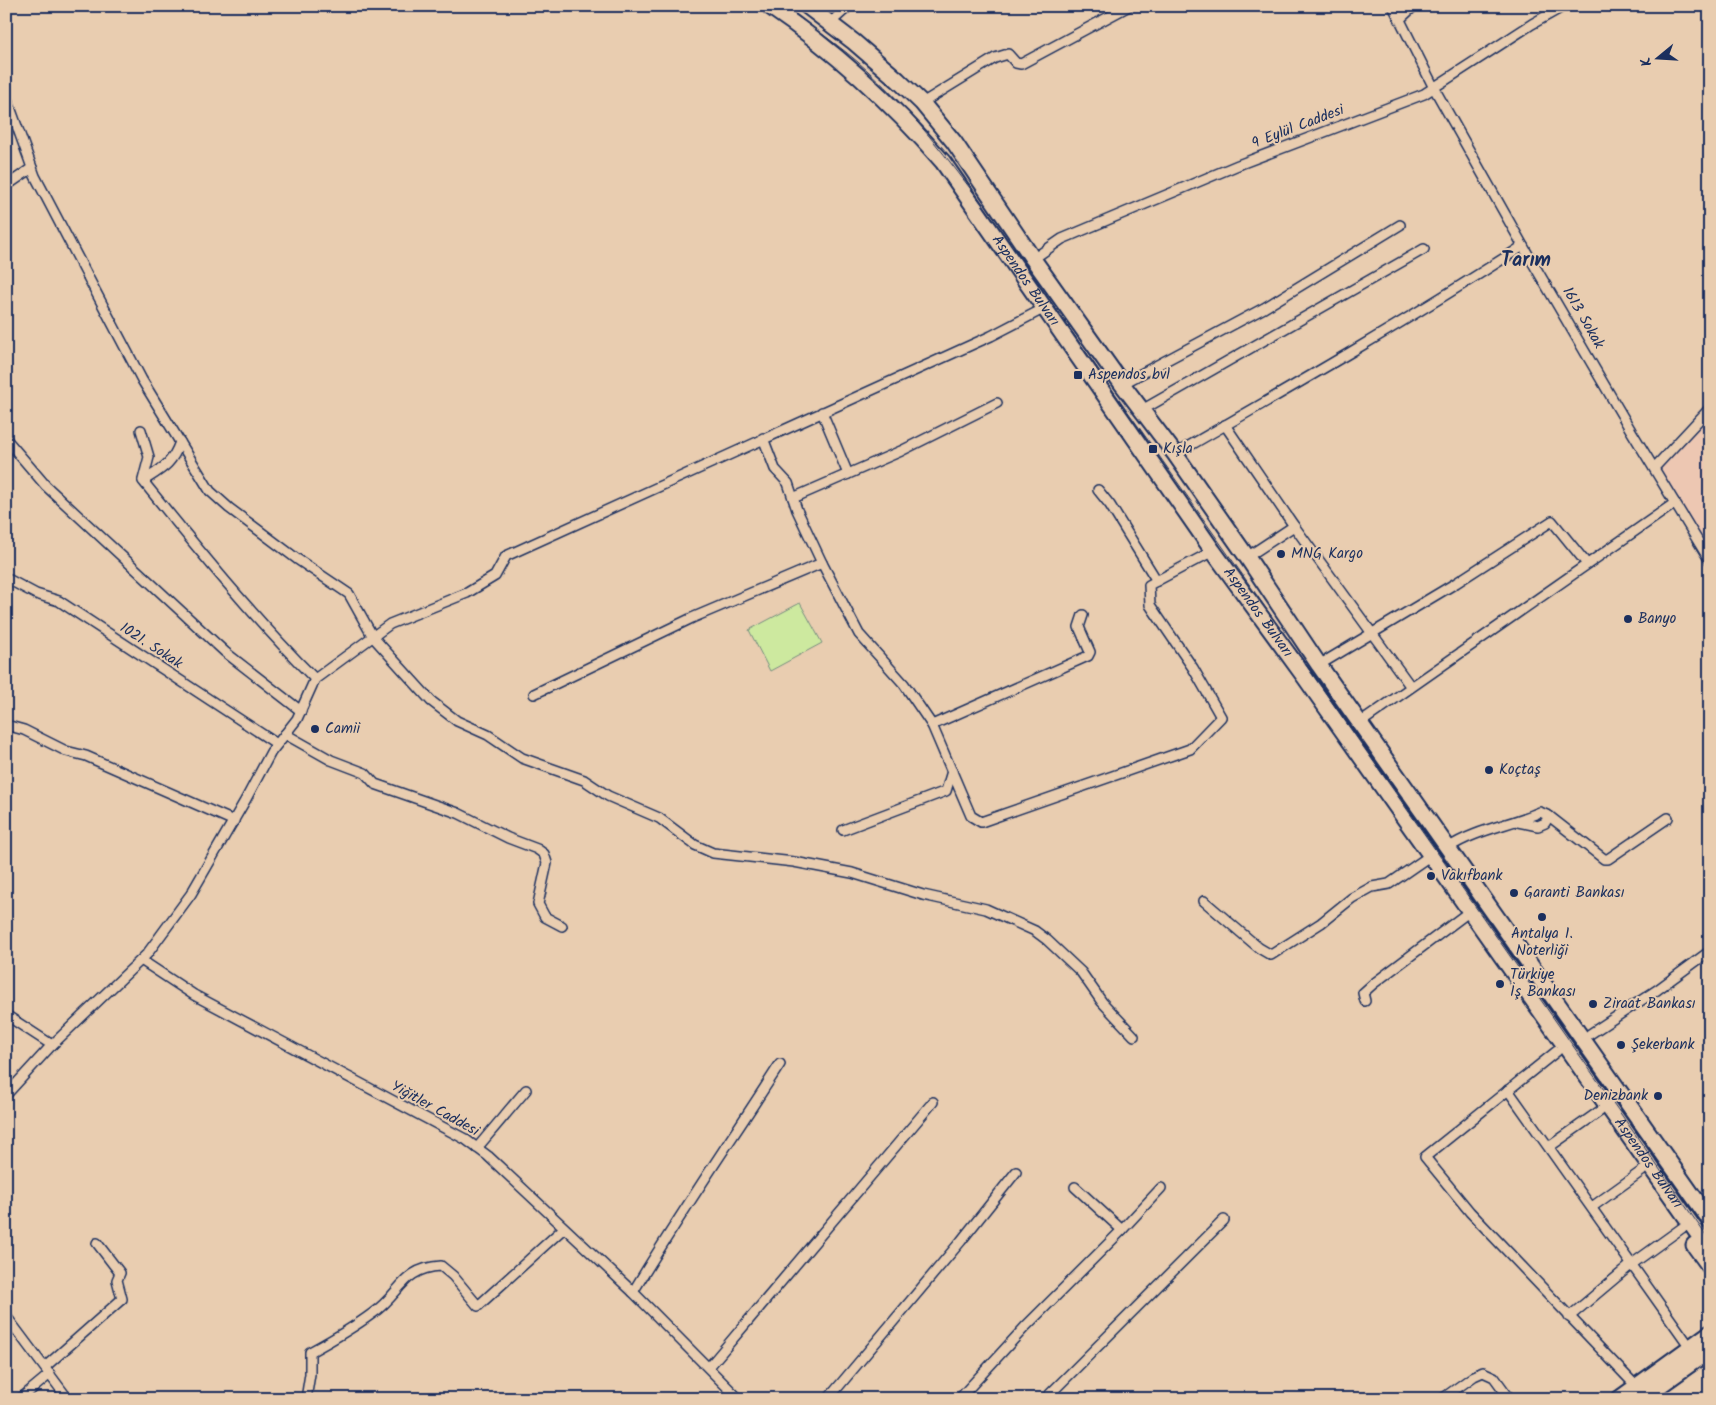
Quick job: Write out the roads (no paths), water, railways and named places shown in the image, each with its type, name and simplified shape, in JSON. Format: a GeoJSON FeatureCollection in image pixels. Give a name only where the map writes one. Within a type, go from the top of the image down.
{"type":"FeatureCollection","features":[{"type":"Feature","properties":{"kind":"main road","name":"Aspendos Bulvarı"},"geometry":{"type":"LineString","coordinates":[[769,6],[839,57],[910,124],[943,162],[1212,551],[1470,911],[1710,1251]]}},
{"type":"Feature","properties":{"kind":"main road","name":"Aspendos Bulvarı"},"geometry":{"type":"LineString","coordinates":[[807,6],[868,54],[922,103],[954,142],[1033,259],[1122,384],[1175,454],[1247,557],[1319,666],[1710,1220]]}},
{"type":"Feature","properties":{"kind":"main road"},"geometry":{"type":"LineString","coordinates":[[1544,983],[1590,1034],[1710,1205]]}},
{"type":"Feature","properties":{"kind":"main road"},"geometry":{"type":"LineString","coordinates":[[1530,996],[1557,1051],[1710,1267]]}},
{"type":"Feature","properties":{"kind":"main road"},"geometry":{"type":"LineString","coordinates":[[1618,1399],[1644,1395],[1702,1356],[1710,1333]]}},
{"type":"Feature","properties":{"kind":"street"},"geometry":{"type":"LineString","coordinates":[[829,24],[849,6]]}},
{"type":"Feature","properties":{"kind":"street"},"geometry":{"type":"LineString","coordinates":[[922,103],[995,58],[1008,54],[1016,63],[1021,64],[1129,6]]}},
{"type":"Feature","properties":{"kind":"street","name":"1613 Sokak"},"geometry":{"type":"LineString","coordinates":[[1393,6],[1434,88],[1523,246],[1710,561]]}},
{"type":"Feature","properties":{"kind":"street"},"geometry":{"type":"LineString","coordinates":[[1400,19],[1414,6]]}},
{"type":"Feature","properties":{"kind":"street","name":"9 Eylül Caddesi"},"geometry":{"type":"LineString","coordinates":[[1033,259],[1062,239],[1138,206],[1323,131],[1397,105],[1434,88],[1532,24],[1564,6]]}},
{"type":"Feature","properties":{"kind":"street"},"geometry":{"type":"LineString","coordinates":[[6,96],[32,168],[142,380],[200,477],[210,491],[229,508],[297,559],[350,594],[373,637],[431,701],[457,721],[488,735],[522,758],[584,780],[620,802],[659,818],[702,849],[754,859],[794,862],[872,878],[906,890],[986,909],[1035,932],[1081,972],[1102,1002],[1134,1036]]}},
{"type":"Feature","properties":{"kind":"street"},"geometry":{"type":"LineString","coordinates":[[6,186],[32,168]]}},
{"type":"Feature","properties":{"kind":"street"},"geometry":{"type":"LineString","coordinates":[[1122,384],[1264,308],[1400,225]]}},
{"type":"Feature","properties":{"kind":"street"},"geometry":{"type":"LineString","coordinates":[[1175,454],[1459,287],[1523,246]]}},
{"type":"Feature","properties":{"kind":"street"},"geometry":{"type":"LineString","coordinates":[[1142,410],[1424,249]]}},
{"type":"Feature","properties":{"kind":"street"},"geometry":{"type":"LineString","coordinates":[[6,1095],[52,1045],[141,960],[191,894],[277,744],[301,711],[315,678],[390,624],[467,592],[495,576],[506,556],[991,336],[1043,309]]}},
{"type":"Feature","properties":{"kind":"street"},"geometry":{"type":"LineString","coordinates":[[793,498],[901,451],[997,403]]}},
{"type":"Feature","properties":{"kind":"street"},"geometry":{"type":"LineString","coordinates":[[1654,468],[1710,408]]}},
{"type":"Feature","properties":{"kind":"street"},"geometry":{"type":"LineString","coordinates":[[822,412],[848,474]]}},
{"type":"Feature","properties":{"kind":"street"},"geometry":{"type":"LineString","coordinates":[[1225,425],[1294,526],[1373,632],[1411,687]]}},
{"type":"Feature","properties":{"kind":"street"},"geometry":{"type":"LineString","coordinates":[[141,430],[149,457],[143,480]]}},
{"type":"Feature","properties":{"kind":"street"},"geometry":{"type":"LineString","coordinates":[[763,438],[775,469],[788,483],[822,563],[859,634],[904,684],[932,725],[971,816],[982,822],[1190,749],[1221,717],[1193,668],[1150,605],[1149,585],[1212,551]]}},
{"type":"Feature","properties":{"kind":"street"},"geometry":{"type":"LineString","coordinates":[[6,439],[46,486],[225,652],[301,711]]}},
{"type":"Feature","properties":{"kind":"street"},"geometry":{"type":"LineString","coordinates":[[143,480],[165,468],[174,458],[180,442]]}},
{"type":"Feature","properties":{"kind":"street"},"geometry":{"type":"LineString","coordinates":[[143,480],[181,528],[291,654],[315,678]]}},
{"type":"Feature","properties":{"kind":"street"},"geometry":{"type":"LineString","coordinates":[[1098,490],[1110,505],[1157,581]]}},
{"type":"Feature","properties":{"kind":"street"},"geometry":{"type":"LineString","coordinates":[[1360,723],[1675,503]]}},
{"type":"Feature","properties":{"kind":"street"},"geometry":{"type":"LineString","coordinates":[[1319,666],[1456,583],[1552,521],[1587,564]]}},
{"type":"Feature","properties":{"kind":"street"},"geometry":{"type":"LineString","coordinates":[[1247,557],[1294,526]]}},
{"type":"Feature","properties":{"kind":"street"},"geometry":{"type":"LineString","coordinates":[[534,694],[692,618],[822,563]]}},
{"type":"Feature","properties":{"kind":"street","name":"1021. Sokak"},"geometry":{"type":"LineString","coordinates":[[6,578],[36,594],[59,601],[277,744]]}},
{"type":"Feature","properties":{"kind":"street"},"geometry":{"type":"LineString","coordinates":[[932,725],[1088,656],[1090,652],[1079,627],[1083,616]]}},
{"type":"Feature","properties":{"kind":"street"},"geometry":{"type":"LineString","coordinates":[[6,725],[24,730],[66,752],[86,756],[234,821]]}},
{"type":"Feature","properties":{"kind":"street"},"geometry":{"type":"LineString","coordinates":[[285,734],[331,760],[364,773],[375,784],[458,813],[508,838],[537,849],[544,854],[547,863],[538,904],[545,916],[562,926]]}},
{"type":"Feature","properties":{"kind":"street"},"geometry":{"type":"LineString","coordinates":[[843,830],[946,791],[952,771]]}},
{"type":"Feature","properties":{"kind":"street"},"geometry":{"type":"LineString","coordinates":[[1448,848],[1463,838],[1518,822],[1538,826],[1545,823],[1549,816],[1604,859],[1608,859],[1668,818]]}},
{"type":"Feature","properties":{"kind":"street"},"geometry":{"type":"LineString","coordinates":[[1204,902],[1259,948],[1271,955],[1321,923],[1352,898],[1372,887],[1389,884],[1430,855]]}},
{"type":"Feature","properties":{"kind":"street"},"geometry":{"type":"LineString","coordinates":[[1365,1001],[1363,993],[1373,984],[1470,911]]}},
{"type":"Feature","properties":{"kind":"street"},"geometry":{"type":"LineString","coordinates":[[1590,1034],[1657,990],[1710,951]]}},
{"type":"Feature","properties":{"kind":"street","name":"Yiğitler Caddesi"},"geometry":{"type":"LineString","coordinates":[[141,960],[194,995],[465,1139],[633,1292],[739,1399]]}},
{"type":"Feature","properties":{"kind":"street"},"geometry":{"type":"LineString","coordinates":[[6,1015],[52,1045]]}},
{"type":"Feature","properties":{"kind":"street"},"geometry":{"type":"LineString","coordinates":[[1557,1051],[1425,1157],[1470,1212],[1644,1395]]}},
{"type":"Feature","properties":{"kind":"street"},"geometry":{"type":"LineString","coordinates":[[633,1292],[684,1208],[717,1162],[780,1064]]}},
{"type":"Feature","properties":{"kind":"street"},"geometry":{"type":"LineString","coordinates":[[477,1148],[526,1090]]}},
{"type":"Feature","properties":{"kind":"street"},"geometry":{"type":"LineString","coordinates":[[1508,1090],[1632,1264],[1702,1356]]}},
{"type":"Feature","properties":{"kind":"street"},"geometry":{"type":"LineString","coordinates":[[709,1367],[933,1102]]}},
{"type":"Feature","properties":{"kind":"street"},"geometry":{"type":"LineString","coordinates":[[1549,1147],[1600,1111]]}},
{"type":"Feature","properties":{"kind":"street"},"geometry":{"type":"LineString","coordinates":[[1592,1207],[1642,1171]]}},
{"type":"Feature","properties":{"kind":"street"},"geometry":{"type":"LineString","coordinates":[[828,1399],[961,1241],[1016,1172]]}},
{"type":"Feature","properties":{"kind":"street"},"geometry":{"type":"LineString","coordinates":[[1075,1187],[1122,1230]]}},
{"type":"Feature","properties":{"kind":"street"},"geometry":{"type":"LineString","coordinates":[[959,1399],[1025,1327],[1161,1188]]}},
{"type":"Feature","properties":{"kind":"street"},"geometry":{"type":"LineString","coordinates":[[1045,1399],[1224,1220]]}},
{"type":"Feature","properties":{"kind":"street"},"geometry":{"type":"LineString","coordinates":[[306,1399],[310,1374],[310,1352],[376,1312],[410,1276],[423,1267],[441,1266],[453,1276],[478,1306],[564,1228]]}},
{"type":"Feature","properties":{"kind":"street"},"geometry":{"type":"LineString","coordinates":[[1569,1317],[1632,1264],[1682,1228]]}},
{"type":"Feature","properties":{"kind":"street"},"geometry":{"type":"LineString","coordinates":[[20,1399],[122,1299],[117,1280],[120,1273],[97,1243]]}},
{"type":"Feature","properties":{"kind":"street"},"geometry":{"type":"LineString","coordinates":[[6,1316],[68,1399]]}},
{"type":"Feature","properties":{"kind":"street"},"geometry":{"type":"LineString","coordinates":[[1442,1399],[1474,1376],[1483,1372],[1494,1377],[1510,1399]]}},
{"type":"Feature","properties":{"kind":"tram line"},"geometry":{"type":"LineString","coordinates":[[783,6],[827,37],[868,71],[900,103],[958,172],[1710,1241]]}},
{"type":"Feature","properties":{"kind":"place","name":"Aspendos bvl"},"geometry":{"type":"Point","coordinates":[1078,375]}},
{"type":"Feature","properties":{"kind":"place","name":"Kışla"},"geometry":{"type":"Point","coordinates":[1153,449]}},
{"type":"Feature","properties":{"kind":"place","name":"MNG Kargo"},"geometry":{"type":"Point","coordinates":[1281,554]}},
{"type":"Feature","properties":{"kind":"place","name":"Banyo"},"geometry":{"type":"Point","coordinates":[1628,619]}},
{"type":"Feature","properties":{"kind":"place","name":"Camii"},"geometry":{"type":"Point","coordinates":[315,729]}},
{"type":"Feature","properties":{"kind":"place","name":"Koçtaş"},"geometry":{"type":"Point","coordinates":[1489,770]}},
{"type":"Feature","properties":{"kind":"place","name":"Vakıfbank"},"geometry":{"type":"Point","coordinates":[1431,876]}},
{"type":"Feature","properties":{"kind":"place","name":"Garanti Bankası"},"geometry":{"type":"Point","coordinates":[1514,893]}},
{"type":"Feature","properties":{"kind":"place","name":"Antalya 1. Noterliği"},"geometry":{"type":"Point","coordinates":[1542,917]}},
{"type":"Feature","properties":{"kind":"place","name":"Türkiye İş Bankası"},"geometry":{"type":"Point","coordinates":[1500,984]}},
{"type":"Feature","properties":{"kind":"place","name":"Ziraat Bankası"},"geometry":{"type":"Point","coordinates":[1593,1004]}},
{"type":"Feature","properties":{"kind":"place","name":"Şekerbank"},"geometry":{"type":"Point","coordinates":[1621,1045]}},
{"type":"Feature","properties":{"kind":"place","name":"Denizbank"},"geometry":{"type":"Point","coordinates":[1658,1096]}},
{"type":"Feature","properties":{"kind":"district","name":"Tarım"},"geometry":{"type":"Point","coordinates":[1526,261]}}]}
